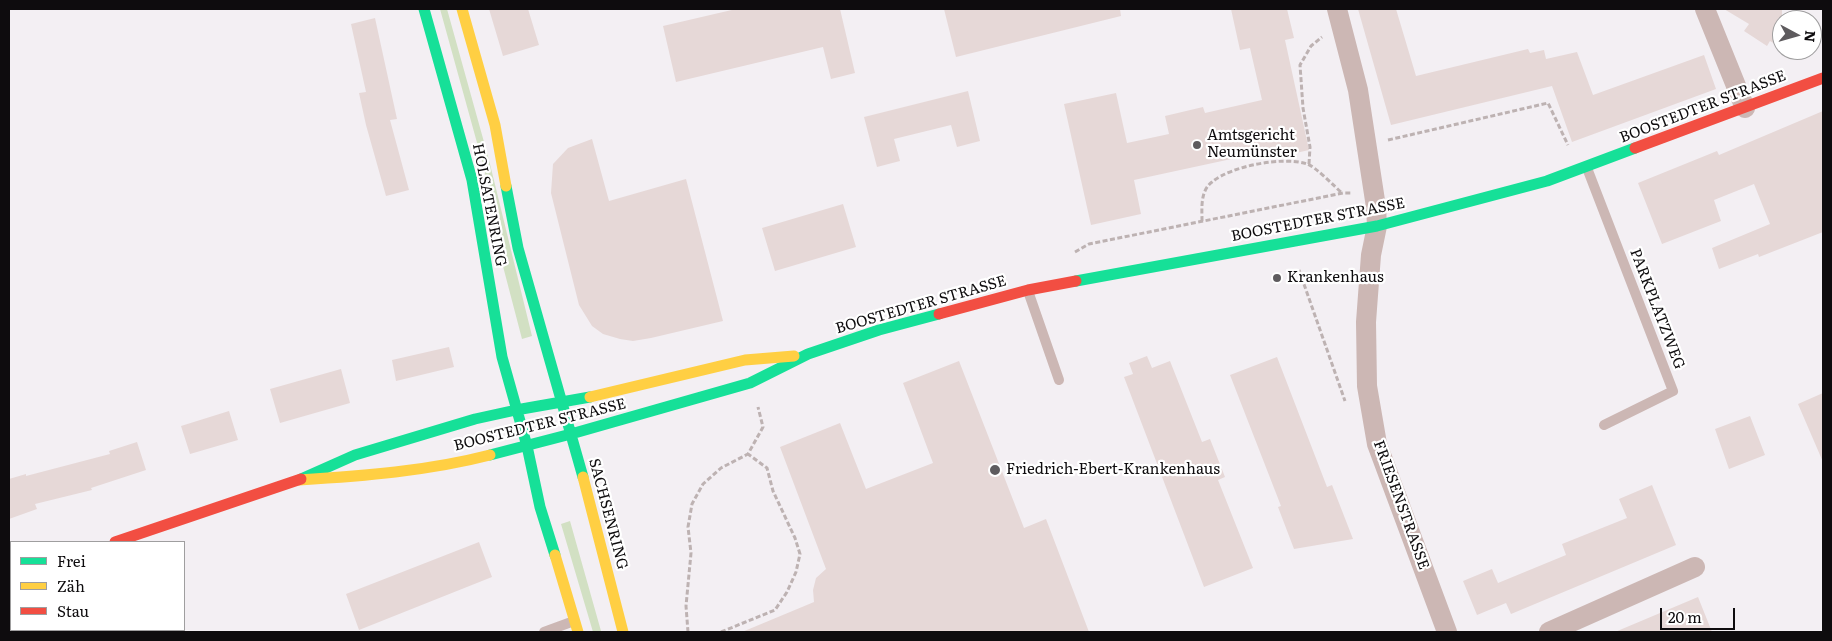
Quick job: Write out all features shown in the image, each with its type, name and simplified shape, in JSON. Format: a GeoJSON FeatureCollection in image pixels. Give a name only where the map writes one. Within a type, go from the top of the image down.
{"type":"FeatureCollection","features":[{"type":"Feature","properties":{"kind":"street","name":"HOLSATENRING"},"geometry":{"type":"LineString","coordinates":[[424,9],[472,180],[499,341],[516,410]]}},
{"type":"Feature","properties":{"kind":"street","name":"HOLSATENRING"},"geometry":{"type":"LineString","coordinates":[[462,9],[495,125],[518,248],[563,403]]}},
{"type":"Feature","properties":{"kind":"street"},"geometry":{"type":"LineString","coordinates":[[1705,9],[1745,108]]}},
{"type":"Feature","properties":{"kind":"street","name":"FRIESENSTRASSE"},"geometry":{"type":"LineString","coordinates":[[1339,16],[1358,90],[1374,193],[1377,226],[1372,255],[1366,322],[1367,386],[1377,444],[1447,632]]}},
{"type":"Feature","properties":{"kind":"street","name":"BOOSTEDTER STRASSE"},"geometry":{"type":"LineString","coordinates":[[299,480],[379,474],[470,460],[571,434],[750,383],[808,354],[879,330],[1028,290],[1377,226],[1548,181],[1823,78]]}},
{"type":"Feature","properties":{"kind":"street","name":"BOOSTEDTER STRASSE"},"geometry":{"type":"LineString","coordinates":[[118,541],[299,480],[355,455],[475,419],[626,390],[745,360],[808,354]]}},
{"type":"Feature","properties":{"kind":"street","name":"SACHSENRING"},"geometry":{"type":"LineString","coordinates":[[563,403],[624,632]]}},
{"type":"Feature","properties":{"kind":"street"},"geometry":{"type":"LineString","coordinates":[[516,410],[540,507],[577,627]]}},
{"type":"Feature","properties":{"kind":"street"},"geometry":{"type":"LineString","coordinates":[[1549,632],[1695,567]]}},
{"type":"Feature","properties":{"kind":"lane","name":"PARKPLATZWEG"},"geometry":{"type":"LineString","coordinates":[[1583,168],[1672,391],[1604,425]]}},
{"type":"Feature","properties":{"kind":"lane"},"geometry":{"type":"LineString","coordinates":[[1028,290],[1059,380]]}},
{"type":"Feature","properties":{"kind":"lane"},"geometry":{"type":"LineString","coordinates":[[544,632],[577,627]]}},
{"type":"Feature","properties":{"kind":"path"},"geometry":{"type":"LineString","coordinates":[[1309,164],[1310,147],[1303,108],[1300,65],[1311,46],[1339,16]]}},
{"type":"Feature","properties":{"kind":"path"},"geometry":{"type":"LineString","coordinates":[[1367,144],[1548,103],[1583,168]]}},
{"type":"Feature","properties":{"kind":"path"},"geometry":{"type":"LineString","coordinates":[[1202,221],[1201,200],[1211,182],[1259,163],[1290,162],[1309,164],[1343,193]]}},
{"type":"Feature","properties":{"kind":"path"},"geometry":{"type":"LineString","coordinates":[[1075,252],[1089,244],[1343,193],[1374,193]]}},
{"type":"Feature","properties":{"kind":"path"},"geometry":{"type":"LineString","coordinates":[[1299,270],[1348,410]]}},
{"type":"Feature","properties":{"kind":"path"},"geometry":{"type":"LineString","coordinates":[[688,632],[686,606],[691,553],[688,527],[692,504],[703,484],[721,468],[748,454],[763,427],[758,404]]}},
{"type":"Feature","properties":{"kind":"path"},"geometry":{"type":"LineString","coordinates":[[721,632],[775,610],[787,592],[796,572],[800,554],[795,538],[772,491],[767,468],[748,454]]}},
{"type":"Feature","properties":{"kind":"green space"},"geometry":{"type":"Polygon","coordinates":[[[440,9],[447,9],[489,160],[532,336],[522,339],[499,251],[484,168],[440,9]]]}},
{"type":"Feature","properties":{"kind":"green space"},"geometry":{"type":"Polygon","coordinates":[[[570,521],[601,632],[593,632],[561,524],[570,521]]]}},
{"type":"Feature","properties":{"kind":"building"},"geometry":{"type":"Polygon","coordinates":[[[489,9],[528,9],[539,45],[503,56],[489,9]]]}},
{"type":"Feature","properties":{"kind":"building"},"geometry":{"type":"Polygon","coordinates":[[[736,9],[840,9],[855,73],[831,79],[823,47],[676,82],[663,26],[736,9]]]}},
{"type":"Feature","properties":{"kind":"building"},"geometry":{"type":"Polygon","coordinates":[[[944,9],[1120,9],[1121,16],[956,57],[944,9]]]}},
{"type":"Feature","properties":{"kind":"building"},"geometry":{"type":"Polygon","coordinates":[[[1231,9],[1287,9],[1294,38],[1285,40],[1309,150],[1274,158],[1273,150],[1134,180],[1141,214],[1091,225],[1064,104],[1116,93],[1127,143],[1169,134],[1165,116],[1203,107],[1205,113],[1262,100],[1250,48],[1240,50],[1231,9]]]}},
{"type":"Feature","properties":{"kind":"building"},"geometry":{"type":"Polygon","coordinates":[[[1358,9],[1396,9],[1416,76],[1528,49],[1530,53],[1544,50],[1546,59],[1577,52],[1593,95],[1704,55],[1716,89],[1572,142],[1552,86],[1391,125],[1358,9]]]}},
{"type":"Feature","properties":{"kind":"building"},"geometry":{"type":"Polygon","coordinates":[[[1724,9],[1782,9],[1772,10],[1772,42],[1770,41],[1767,46],[1744,31],[1749,24],[1724,9]]]}},
{"type":"Feature","properties":{"kind":"building"},"geometry":{"type":"Polygon","coordinates":[[[375,18],[397,119],[390,120],[409,190],[386,196],[359,93],[366,92],[351,24],[375,18]]]}},
{"type":"Feature","properties":{"kind":"building"},"geometry":{"type":"Polygon","coordinates":[[[968,91],[980,141],[957,147],[951,125],[894,139],[900,161],[877,167],[864,117],[968,91]]]}},
{"type":"Feature","properties":{"kind":"building"},"geometry":{"type":"Polygon","coordinates":[[[1823,111],[1823,232],[1759,257],[1758,254],[1719,269],[1712,248],[1770,224],[1754,184],[1714,200],[1721,221],[1662,244],[1638,183],[1717,151],[1719,155],[1823,111]]]}},
{"type":"Feature","properties":{"kind":"building"},"geometry":{"type":"Polygon","coordinates":[[[592,139],[609,201],[686,179],[723,321],[633,341],[603,334],[592,326],[579,305],[551,193],[553,164],[568,148],[592,139]]]}},
{"type":"Feature","properties":{"kind":"building"},"geometry":{"type":"Polygon","coordinates":[[[843,204],[856,247],[775,271],[762,228],[843,204]]]}},
{"type":"Feature","properties":{"kind":"building"},"geometry":{"type":"Polygon","coordinates":[[[449,347],[454,367],[396,381],[392,360],[449,347]]]}},
{"type":"Feature","properties":{"kind":"building"},"geometry":{"type":"Polygon","coordinates":[[[1147,356],[1152,368],[1170,361],[1202,442],[1210,439],[1225,477],[1218,480],[1253,568],[1204,587],[1124,377],[1133,374],[1129,363],[1147,356]]]}},
{"type":"Feature","properties":{"kind":"building"},"geometry":{"type":"Polygon","coordinates":[[[1277,357],[1327,487],[1332,485],[1353,539],[1294,549],[1278,507],[1281,506],[1230,375],[1277,357]]]}},
{"type":"Feature","properties":{"kind":"building"},"geometry":{"type":"Polygon","coordinates":[[[959,361],[1024,528],[1046,519],[1089,632],[742,632],[814,602],[813,590],[816,578],[826,569],[780,447],[840,423],[866,489],[933,463],[903,383],[959,361]]]}},
{"type":"Feature","properties":{"kind":"building"},"geometry":{"type":"Polygon","coordinates":[[[341,369],[350,403],[280,423],[270,389],[341,369]]]}},
{"type":"Feature","properties":{"kind":"building"},"geometry":{"type":"Polygon","coordinates":[[[1823,393],[1823,462],[1798,404],[1823,393]]]}},
{"type":"Feature","properties":{"kind":"building"},"geometry":{"type":"Polygon","coordinates":[[[229,411],[238,440],[190,454],[181,426],[229,411]]]}},
{"type":"Feature","properties":{"kind":"building"},"geometry":{"type":"Polygon","coordinates":[[[1750,416],[1765,455],[1729,469],[1715,429],[1750,416]]]}},
{"type":"Feature","properties":{"kind":"building"},"geometry":{"type":"Polygon","coordinates":[[[137,442],[146,470],[91,488],[92,490],[35,504],[37,509],[9,519],[9,479],[110,454],[109,451],[137,442]]]}},
{"type":"Feature","properties":{"kind":"building"},"geometry":{"type":"Polygon","coordinates":[[[1652,485],[1676,545],[1511,614],[1506,603],[1477,615],[1463,581],[1492,569],[1498,583],[1566,555],[1562,544],[1627,518],[1619,499],[1652,485]]]}},
{"type":"Feature","properties":{"kind":"building"},"geometry":{"type":"Polygon","coordinates":[[[479,542],[492,577],[359,630],[346,594],[479,542]]]}},
{"type":"Feature","properties":{"kind":"building"},"geometry":{"type":"Polygon","coordinates":[[[1698,597],[1712,632],[1615,632],[1698,597]]]}},
{"type":"Feature","properties":{"kind":"traffic: fast"},"geometry":{"type":"LineString","coordinates":[[424,9],[472,180],[502,357],[527,446],[540,507],[555,555]]}},
{"type":"Feature","properties":{"kind":"traffic: fast"},"geometry":{"type":"LineString","coordinates":[[1076,281],[1377,226],[1547,181],[1635,148]]}},
{"type":"Feature","properties":{"kind":"traffic: fast"},"geometry":{"type":"LineString","coordinates":[[506,186],[518,248],[583,477]]}},
{"type":"Feature","properties":{"kind":"traffic: fast"},"geometry":{"type":"LineString","coordinates":[[490,455],[750,383],[808,354],[879,330],[939,314]]}},
{"type":"Feature","properties":{"kind":"traffic: fast"},"geometry":{"type":"LineString","coordinates":[[301,479],[355,455],[475,419],[590,397]]}},
{"type":"Feature","properties":{"kind":"traffic: slow"},"geometry":{"type":"LineString","coordinates":[[462,9],[495,125],[506,186]]}},
{"type":"Feature","properties":{"kind":"traffic: slow"},"geometry":{"type":"LineString","coordinates":[[590,397],[745,360],[794,356]]}},
{"type":"Feature","properties":{"kind":"traffic: slow"},"geometry":{"type":"LineString","coordinates":[[299,480],[371,475],[419,469],[490,455]]}},
{"type":"Feature","properties":{"kind":"traffic: slow"},"geometry":{"type":"LineString","coordinates":[[583,477],[623,632]]}},
{"type":"Feature","properties":{"kind":"traffic: slow"},"geometry":{"type":"LineString","coordinates":[[555,555],[578,632]]}},
{"type":"Feature","properties":{"kind":"traffic: jam"},"geometry":{"type":"LineString","coordinates":[[1635,148],[1823,78]]}},
{"type":"Feature","properties":{"kind":"traffic: jam"},"geometry":{"type":"LineString","coordinates":[[939,314],[1028,290],[1076,281]]}},
{"type":"Feature","properties":{"kind":"traffic: jam"},"geometry":{"type":"LineString","coordinates":[[118,541],[301,479]]}},
{"type":"Feature","properties":{"kind":"place","name":"Amtsgericht Neumünster"},"geometry":{"type":"Point","coordinates":[1197,145]}},
{"type":"Feature","properties":{"kind":"place","name":"Krankenhaus"},"geometry":{"type":"Point","coordinates":[1277,278]}},
{"type":"Feature","properties":{"kind":"place","name":"Friedrich-Ebert-Krankenhaus"},"geometry":{"type":"Point","coordinates":[995,470]}}]}
